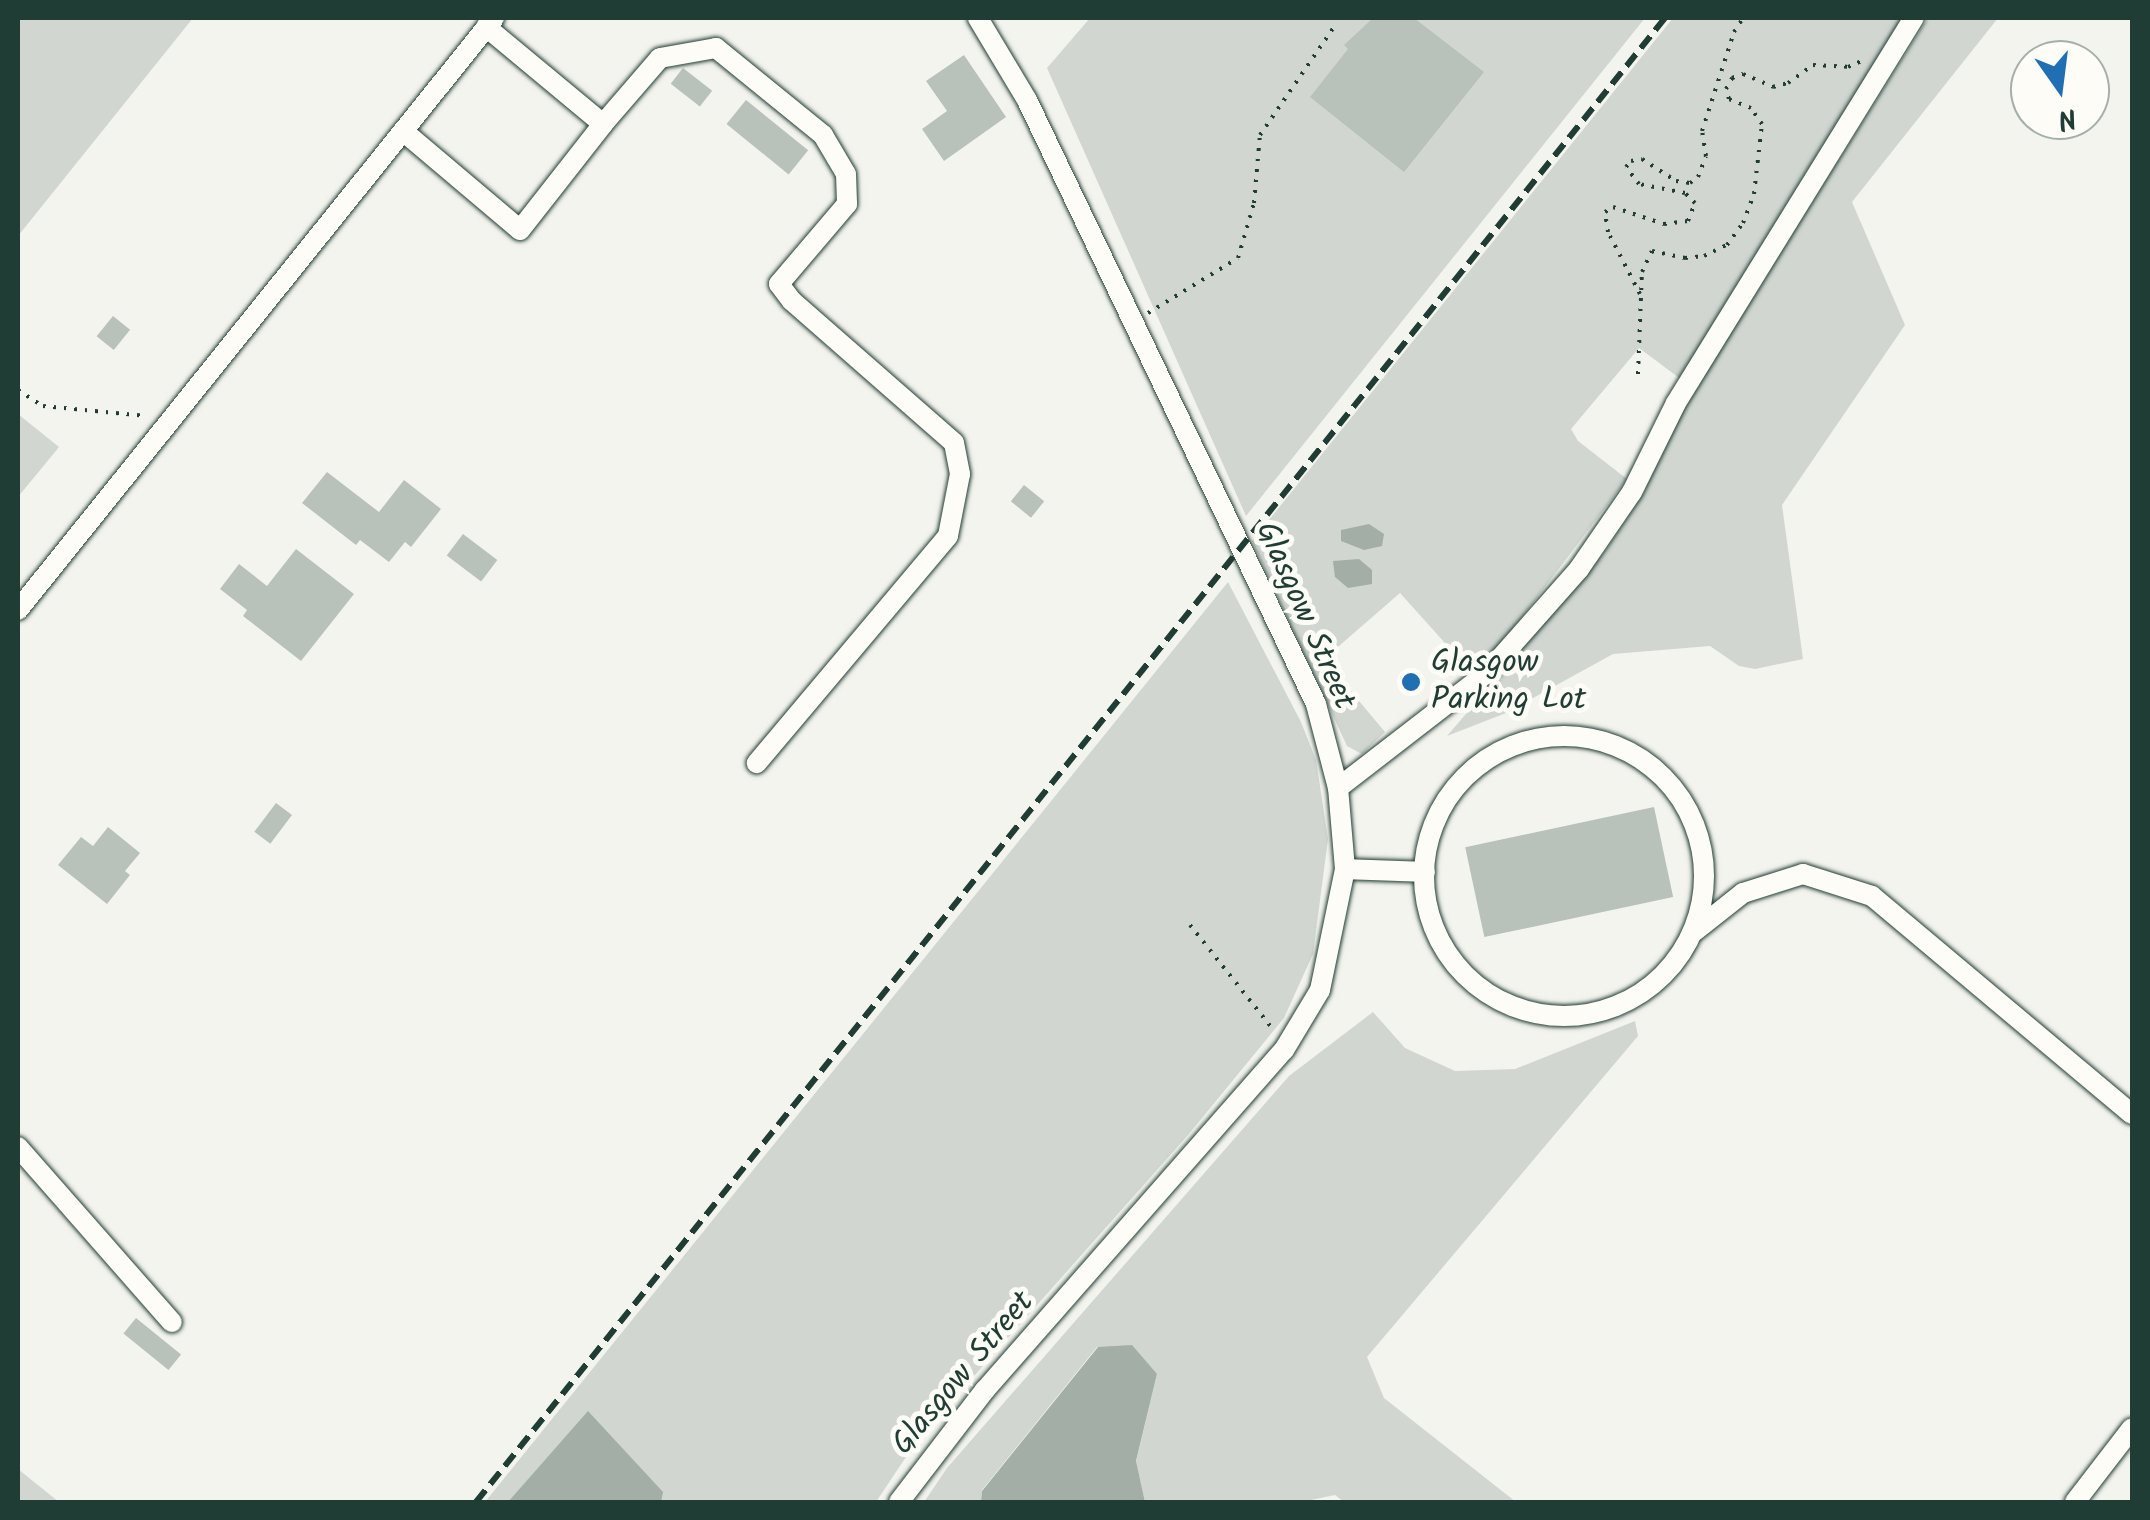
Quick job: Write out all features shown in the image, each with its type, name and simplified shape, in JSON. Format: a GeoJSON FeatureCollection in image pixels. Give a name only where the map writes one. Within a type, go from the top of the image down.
{"type":"FeatureCollection","features":[{"type":"Feature","properties":{"kind":"street","name":"Glasgow Street"},"geometry":{"type":"LineString","coordinates":[[899,1502],[985,1390],[1284,1050],[1320,990],[1345,869],[1338,788],[1316,704],[1027,100],[978,18]]}},
{"type":"Feature","properties":{"kind":"street"},"geometry":{"type":"LineString","coordinates":[[1338,788],[1488,672],[1580,569],[1632,492],[1676,403],[1914,18]]}},
{"type":"Feature","properties":{"kind":"street"},"geometry":{"type":"LineString","coordinates":[[18,610],[490,22],[603,124]]}},
{"type":"Feature","properties":{"kind":"street"},"geometry":{"type":"LineString","coordinates":[[403,131],[520,230],[660,58],[716,48],[822,135],[846,174],[846,204],[780,284],[792,301],[954,443],[960,474],[948,536],[757,763]]}},
{"type":"Feature","properties":{"kind":"street"},"geometry":{"type":"LineString","coordinates":[[1553,735],[1597,738],[1638,755],[1672,784],[1695,822],[1706,864],[1701,913],[1680,956],[1646,991],[1602,1012],[1553,1016],[1506,1004],[1466,977],[1438,938],[1424,892],[1425,872],[1427,843],[1444,802],[1472,769],[1510,746],[1553,735]]}},
{"type":"Feature","properties":{"kind":"street"},"geometry":{"type":"LineString","coordinates":[[1345,869],[1425,872]]}},
{"type":"Feature","properties":{"kind":"street"},"geometry":{"type":"LineString","coordinates":[[1690,936],[1743,893],[1803,874],[1872,896],[2132,1114]]}},
{"type":"Feature","properties":{"kind":"street"},"geometry":{"type":"LineString","coordinates":[[18,1147],[172,1322]]}},
{"type":"Feature","properties":{"kind":"street"},"geometry":{"type":"LineString","coordinates":[[2075,1502],[2132,1428]]}},
{"type":"Feature","properties":{"kind":"path"},"geometry":{"type":"LineString","coordinates":[[1640,296],[1608,232],[1605,212],[1613,206],[1664,224],[1688,221],[1695,203],[1685,194],[1639,184],[1626,168],[1631,160],[1642,159],[1676,181],[1690,183],[1698,177],[1706,156],[1702,131],[1734,32],[1743,18]]}},
{"type":"Feature","properties":{"kind":"path"},"geometry":{"type":"LineString","coordinates":[[1133,322],[1238,258],[1254,203],[1260,135],[1336,24]]}},
{"type":"Feature","properties":{"kind":"path"},"geometry":{"type":"LineString","coordinates":[[1638,374],[1642,272],[1652,251],[1704,256],[1727,245],[1744,223],[1754,194],[1762,124],[1751,108],[1729,99],[1726,89],[1732,78],[1744,74],[1772,87],[1788,83],[1813,64],[1848,67],[1877,48]]}},
{"type":"Feature","properties":{"kind":"path"},"geometry":{"type":"LineString","coordinates":[[18,390],[43,406],[172,418]]}},
{"type":"Feature","properties":{"kind":"path"},"geometry":{"type":"LineString","coordinates":[[1190,926],[1222,968],[1242,986],[1284,1050]]}},
{"type":"Feature","properties":{"kind":"shaded area"},"geometry":{"type":"Polygon","coordinates":[[[18,18],[193,18],[18,236],[18,18]]]}},
{"type":"Feature","properties":{"kind":"shaded area"},"geometry":{"type":"Polygon","coordinates":[[[1090,18],[1645,18],[1246,516],[1047,68],[1090,18]]]}},
{"type":"Feature","properties":{"kind":"shaded area"},"geometry":{"type":"Polygon","coordinates":[[[1673,18],[1906,18],[1682,380],[1639,348],[1571,429],[1578,441],[1627,479],[1491,658],[1472,673],[1400,593],[1324,659],[1385,732],[1362,754],[1347,746],[1252,541],[1673,18]]]}},
{"type":"Feature","properties":{"kind":"shaded area"},"geometry":{"type":"Polygon","coordinates":[[[1928,18],[1998,18],[1852,202],[1905,325],[1782,505],[1803,659],[1755,669],[1739,666],[1710,646],[1613,654],[1506,713],[1447,736],[1603,554],[1644,493],[1670,429],[1928,18]]]}},
{"type":"Feature","properties":{"kind":"shaded area"},"geometry":{"type":"Polygon","coordinates":[[[18,414],[59,447],[18,497],[18,414]]]}},
{"type":"Feature","properties":{"kind":"shaded area"},"geometry":{"type":"Polygon","coordinates":[[[1369,524],[1384,534],[1382,546],[1364,550],[1341,541],[1341,530],[1369,524]]]}},
{"type":"Feature","properties":{"kind":"shaded area"},"geometry":{"type":"Polygon","coordinates":[[[1359,559],[1372,570],[1372,584],[1348,588],[1335,577],[1333,561],[1359,559]]]}},
{"type":"Feature","properties":{"kind":"shaded area"},"geometry":{"type":"Polygon","coordinates":[[[1228,582],[1301,722],[1316,760],[1328,839],[1313,954],[1284,1018],[1188,1135],[918,1439],[876,1502],[485,1502],[1228,582]]]}},
{"type":"Feature","properties":{"kind":"shaded area"},"geometry":{"type":"Polygon","coordinates":[[[1373,1012],[1405,1048],[1455,1071],[1515,1069],[1635,1021],[1638,1036],[1367,1357],[1384,1398],[1516,1502],[1344,1502],[1335,1495],[1301,1502],[1145,1502],[1136,1462],[1157,1374],[1097,1347],[982,1490],[981,1502],[924,1502],[947,1468],[1289,1076],[1373,1012]]]}},
{"type":"Feature","properties":{"kind":"shaded area"},"geometry":{"type":"Polygon","coordinates":[[[1132,1345],[1157,1374],[1136,1461],[1145,1502],[981,1502],[982,1491],[1098,1347],[1132,1345]]]}},
{"type":"Feature","properties":{"kind":"shaded area"},"geometry":{"type":"Polygon","coordinates":[[[588,1411],[663,1492],[661,1502],[508,1502],[588,1411]]]}},
{"type":"Feature","properties":{"kind":"shaded area"},"geometry":{"type":"Polygon","coordinates":[[[18,1469],[59,1502],[18,1502],[18,1469]]]}},
{"type":"Feature","properties":{"kind":"building"},"geometry":{"type":"Polygon","coordinates":[[[1373,18],[1414,18],[1484,72],[1404,172],[1310,97],[1348,49],[1344,45],[1373,18]]]}},
{"type":"Feature","properties":{"kind":"building"},"geometry":{"type":"Polygon","coordinates":[[[964,55],[1006,117],[944,161],[922,129],[947,111],[926,81],[964,55]]]}},
{"type":"Feature","properties":{"kind":"building"},"geometry":{"type":"Polygon","coordinates":[[[683,68],[712,91],[700,107],[671,84],[683,68]]]}},
{"type":"Feature","properties":{"kind":"building"},"geometry":{"type":"Polygon","coordinates":[[[746,100],[808,150],[789,174],[726,124],[746,100]]]}},
{"type":"Feature","properties":{"kind":"building"},"geometry":{"type":"Polygon","coordinates":[[[113,316],[130,330],[114,350],[97,336],[113,316]]]}},
{"type":"Feature","properties":{"kind":"building"},"geometry":{"type":"Polygon","coordinates":[[[327,472],[379,512],[404,480],[441,509],[411,547],[405,542],[389,562],[360,540],[356,545],[302,503],[327,472]]]}},
{"type":"Feature","properties":{"kind":"building"},"geometry":{"type":"Polygon","coordinates":[[[1024,485],[1044,501],[1031,518],[1011,501],[1024,485]]]}},
{"type":"Feature","properties":{"kind":"building"},"geometry":{"type":"Polygon","coordinates":[[[463,534],[497,560],[481,581],[447,556],[463,534]]]}},
{"type":"Feature","properties":{"kind":"building"},"geometry":{"type":"Polygon","coordinates":[[[296,549],[354,594],[301,661],[243,616],[247,610],[220,589],[239,564],[267,586],[296,549]]]}},
{"type":"Feature","properties":{"kind":"building"},"geometry":{"type":"Polygon","coordinates":[[[276,803],[292,815],[270,844],[254,832],[276,803]]]}},
{"type":"Feature","properties":{"kind":"building"},"geometry":{"type":"Polygon","coordinates":[[[1654,807],[1673,897],[1484,937],[1465,847],[1654,807]]]}},
{"type":"Feature","properties":{"kind":"building"},"geometry":{"type":"Polygon","coordinates":[[[108,827],[140,853],[125,871],[130,875],[107,904],[58,865],[81,837],[93,846],[108,827]]]}},
{"type":"Feature","properties":{"kind":"building"},"geometry":{"type":"Polygon","coordinates":[[[136,1318],[181,1355],[168,1370],[123,1334],[136,1318]]]}},
{"type":"Feature","properties":{"kind":"railway"},"geometry":{"type":"LineString","coordinates":[[476,1502],[1665,18]]}},
{"type":"Feature","properties":{"kind":"place","name":"Glasgow Parking Lot"},"geometry":{"type":"Point","coordinates":[1411,682]}}]}
